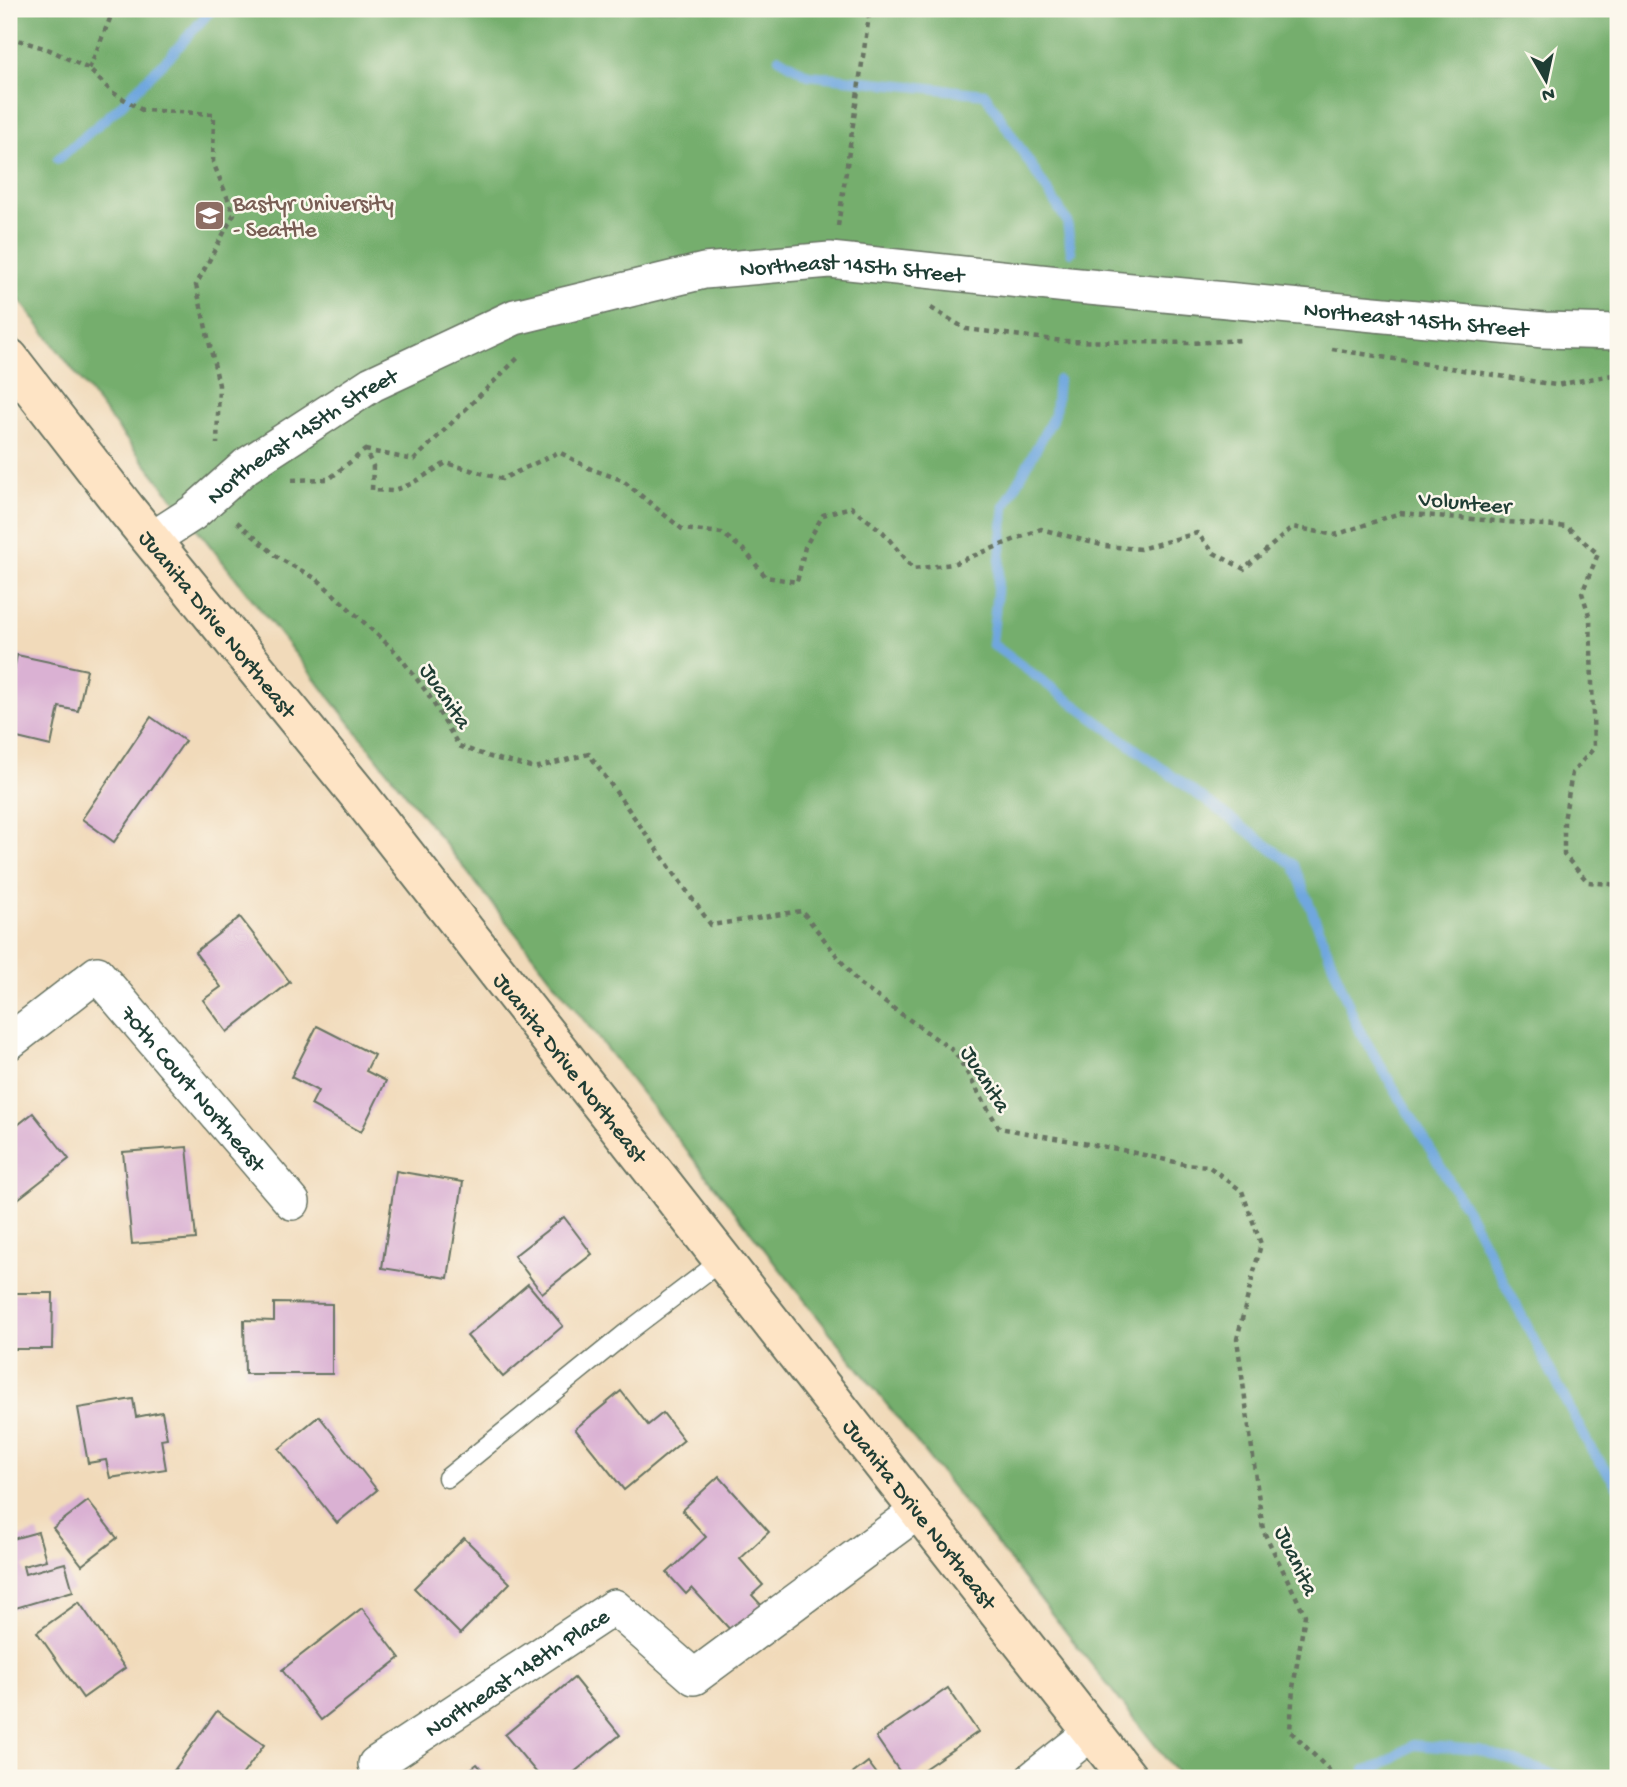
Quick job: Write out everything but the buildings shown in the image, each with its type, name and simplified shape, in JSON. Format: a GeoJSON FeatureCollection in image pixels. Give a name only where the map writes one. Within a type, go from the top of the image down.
{"type":"FeatureCollection","features":[{"type":"Feature","properties":{"kind":"main road","name":"Juanita Drive Northeast"},"geometry":{"type":"LineString","coordinates":[[9,358],[151,540],[358,794],[1128,1778]]}},
{"type":"Feature","properties":{"kind":"street","name":"Northeast 145th Street"},"geometry":{"type":"LineString","coordinates":[[151,540],[193,513],[246,466],[372,384],[515,317],[704,271],[830,260],[1544,330],[1618,332]]}},
{"type":"Feature","properties":{"kind":"street","name":"70th Court Northeast"},"geometry":{"type":"LineString","coordinates":[[9,1042],[97,974],[292,1202]]}},
{"type":"Feature","properties":{"kind":"street","name":"Northeast 148th Place"},"geometry":{"type":"LineString","coordinates":[[376,1764],[614,1607],[694,1677],[918,1511]]}},
{"type":"Feature","properties":{"kind":"street"},"geometry":{"type":"LineString","coordinates":[[1034,1778],[1092,1732]]}},
{"type":"Feature","properties":{"kind":"lane"},"geometry":{"type":"LineString","coordinates":[[447,1478],[626,1333],[722,1260]]}},
{"type":"Feature","properties":{"kind":"path"},"geometry":{"type":"LineString","coordinates":[[89,69],[114,9]]}},
{"type":"Feature","properties":{"kind":"path"},"geometry":{"type":"LineString","coordinates":[[830,260],[841,215],[870,9]]}},
{"type":"Feature","properties":{"kind":"path"},"geometry":{"type":"LineString","coordinates":[[9,38],[50,50],[89,69],[112,92],[142,110],[214,114],[213,162],[234,214],[195,285],[219,385],[217,450]]}},
{"type":"Feature","properties":{"kind":"path"},"geometry":{"type":"LineString","coordinates":[[921,302],[966,329],[1063,341],[1189,343],[1254,340]]}},
{"type":"Feature","properties":{"kind":"path"},"geometry":{"type":"LineString","coordinates":[[1322,348],[1556,385],[1618,374]]}},
{"type":"Feature","properties":{"kind":"path"},"geometry":{"type":"LineString","coordinates":[[287,481],[329,479],[365,450],[414,460],[523,354]]}},
{"type":"Feature","properties":{"kind":"path","name":"Volunteer"},"geometry":{"type":"LineString","coordinates":[[365,450],[373,466],[372,490],[392,491],[411,484],[446,463],[502,479],[559,452],[591,469],[622,480],[682,529],[722,533],[745,551],[766,577],[797,582],[805,547],[823,515],[851,507],[883,531],[913,569],[953,564],[1041,529],[1105,546],[1139,549],[1197,533],[1214,553],[1244,569],[1293,527],[1335,535],[1401,513],[1567,527],[1598,554],[1582,593],[1590,618],[1594,748],[1572,772],[1564,821],[1564,855],[1588,883],[1618,885]]}},
{"type":"Feature","properties":{"kind":"path","name":"Juanita"},"geometry":{"type":"LineString","coordinates":[[231,517],[280,559],[317,579],[397,653],[428,694],[459,746],[535,768],[589,754],[711,925],[803,911],[859,984],[955,1052],[999,1128],[1184,1164],[1208,1166],[1242,1191],[1261,1244],[1237,1339],[1263,1530],[1305,1615],[1293,1688],[1290,1731],[1337,1778]]}},
{"type":"Feature","properties":{"kind":"green space"},"geometry":{"type":"Polygon","coordinates":[[[9,9],[1618,9],[1618,1778],[1181,1778],[108,416],[9,286],[9,9]]]}},
{"type":"Feature","properties":{"kind":"waterway"},"geometry":{"type":"LineString","coordinates":[[58,159],[118,108],[212,9]]}},
{"type":"Feature","properties":{"kind":"waterway"},"geometry":{"type":"LineString","coordinates":[[779,58],[808,75],[985,94],[1067,221],[1071,252]]}},
{"type":"Feature","properties":{"kind":"waterway"},"geometry":{"type":"LineString","coordinates":[[1058,380],[1055,414],[1005,506],[992,644],[1294,865],[1357,1026],[1470,1216],[1591,1449],[1618,1487]]}},
{"type":"Feature","properties":{"kind":"waterway"},"geometry":{"type":"LineString","coordinates":[[1365,1770],[1380,1766],[1413,1745],[1479,1750],[1565,1778]]}},
{"type":"Feature","properties":{"kind":"place","name":"Bastyr University - Seattle"},"geometry":{"type":"Point","coordinates":[210,215]}}]}
